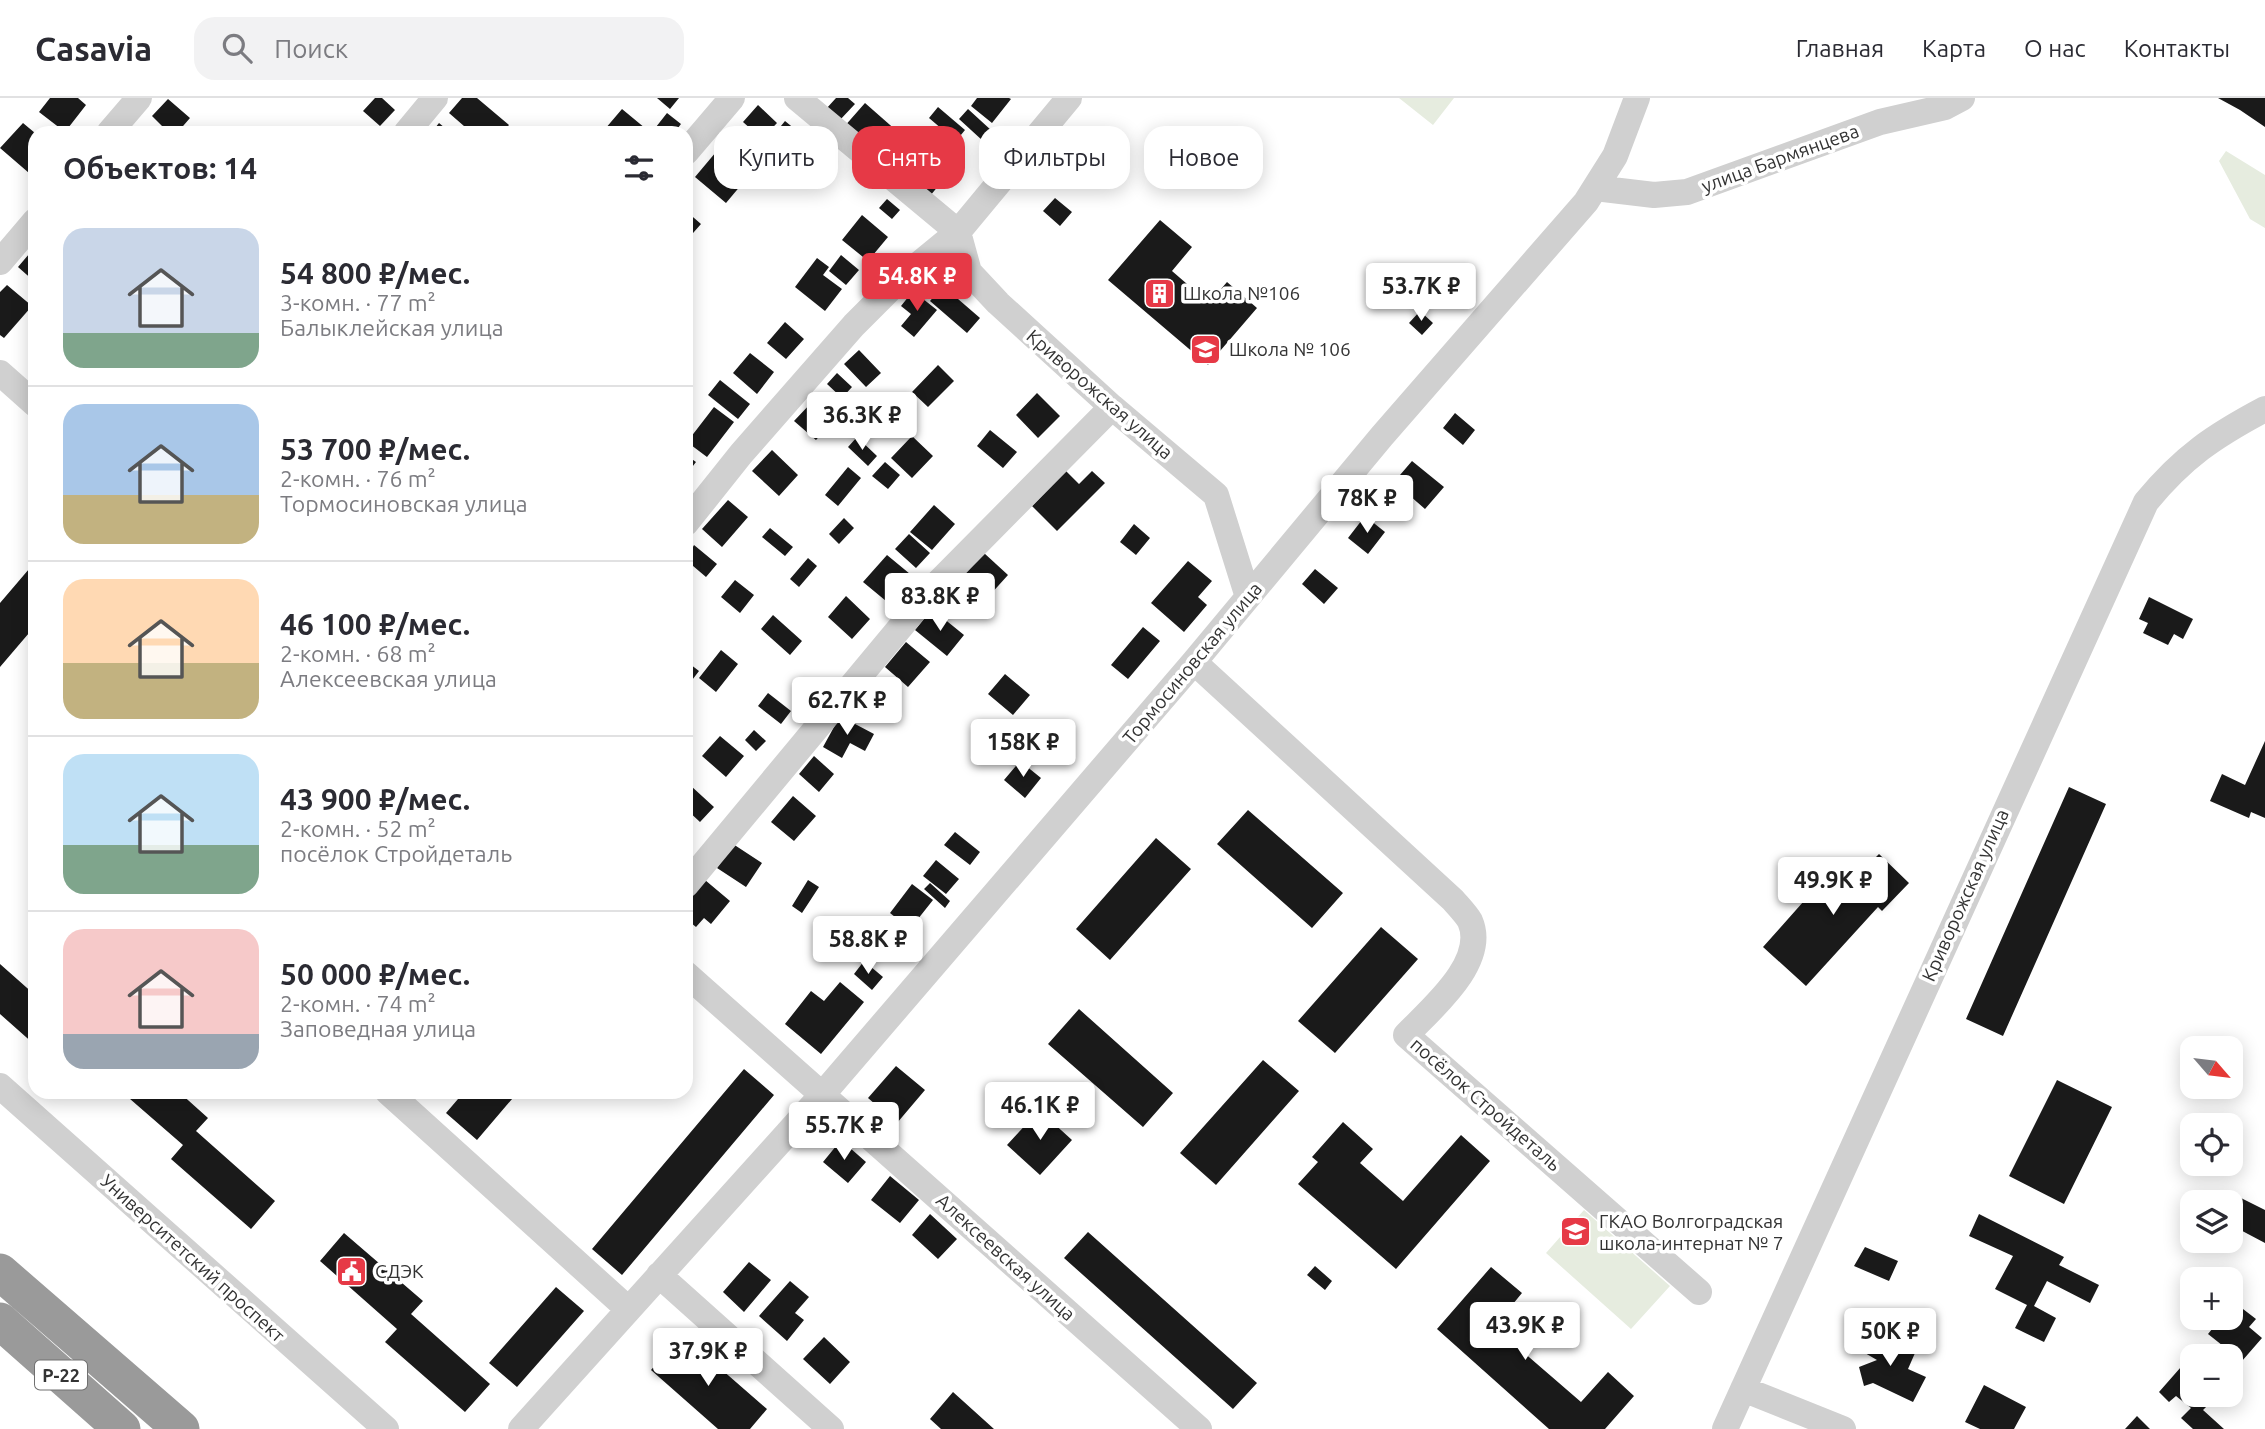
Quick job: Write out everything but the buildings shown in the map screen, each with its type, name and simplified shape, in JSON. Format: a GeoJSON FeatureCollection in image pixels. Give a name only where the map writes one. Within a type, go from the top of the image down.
{"type":"FeatureCollection","features":[{"type":"Feature","properties":{"kind":"highway","name":"Р-22"},"geometry":{"type":"LineString","coordinates":[[0,1272],[181,1429]]}},
{"type":"Feature","properties":{"kind":"highway","name":"Р-22"},"geometry":{"type":"LineString","coordinates":[[0,1321],[122,1429]]}},
{"type":"Feature","properties":{"kind":"street"},"geometry":{"type":"LineString","coordinates":[[115,126],[139,98]]}},
{"type":"Feature","properties":{"kind":"street"},"geometry":{"type":"LineString","coordinates":[[412,126],[435,98]]}},
{"type":"Feature","properties":{"kind":"street"},"geometry":{"type":"LineString","coordinates":[[693,144],[732,98]]}},
{"type":"Feature","properties":{"kind":"street"},"geometry":{"type":"LineString","coordinates":[[797,98],[958,232]]}},
{"type":"Feature","properties":{"kind":"street"},"geometry":{"type":"LineString","coordinates":[[693,514],[741,454],[854,326],[896,283],[958,232],[1069,98]]}},
{"type":"Feature","properties":{"kind":"street","name":"Тормосиновская улица"},"geometry":{"type":"LineString","coordinates":[[521,1429],[822,1095],[1194,662],[1595,188],[1615,156],[1637,98]]}},
{"type":"Feature","properties":{"kind":"street","name":"улица Бармянцева"},"geometry":{"type":"LineString","coordinates":[[1595,188],[1654,195],[1688,192],[1880,122],[1945,107],[1962,98]]}},
{"type":"Feature","properties":{"kind":"street"},"geometry":{"type":"LineString","coordinates":[[0,262],[28,229]]}},
{"type":"Feature","properties":{"kind":"street","name":"Криворожская улица"},"geometry":{"type":"LineString","coordinates":[[958,232],[969,272],[998,303],[1112,407],[1216,495],[1248,597]]}},
{"type":"Feature","properties":{"kind":"street"},"geometry":{"type":"LineString","coordinates":[[0,373],[28,398]]}},
{"type":"Feature","properties":{"kind":"street"},"geometry":{"type":"LineString","coordinates":[[693,877],[933,588],[1112,407]]}},
{"type":"Feature","properties":{"kind":"street","name":"Криворожская улица"},"geometry":{"type":"LineString","coordinates":[[1725,1429],[2146,502],[2174,468],[2225,430],[2265,409]]}},
{"type":"Feature","properties":{"kind":"street","name":"посёлок Стройдеталь"},"geometry":{"type":"LineString","coordinates":[[1194,662],[1453,900],[1470,922],[1472,941],[1466,970],[1406,1035],[1699,1292]]}},
{"type":"Feature","properties":{"kind":"street","name":"Алексеевская улица"},"geometry":{"type":"LineString","coordinates":[[693,980],[1199,1429]]}},
{"type":"Feature","properties":{"kind":"street","name":"Университетский проспект"},"geometry":{"type":"LineString","coordinates":[[0,1086],[386,1429]]}},
{"type":"Feature","properties":{"kind":"street"},"geometry":{"type":"LineString","coordinates":[[396,1099],[628,1309]]}},
{"type":"Feature","properties":{"kind":"street"},"geometry":{"type":"LineString","coordinates":[[659,1275],[831,1429]]}},
{"type":"Feature","properties":{"kind":"street"},"geometry":{"type":"LineString","coordinates":[[1743,1389],[1843,1429]]}},
{"type":"Feature","properties":{"kind":"shaded area"},"geometry":{"type":"Polygon","coordinates":[[[1399,98],[1454,98],[1433,125],[1399,98]]]}},
{"type":"Feature","properties":{"kind":"shaded area"},"geometry":{"type":"Polygon","coordinates":[[[2226,151],[2265,175],[2265,228],[2250,219],[2219,161],[2226,151]]]}},
{"type":"Feature","properties":{"kind":"shaded area"},"geometry":{"type":"Polygon","coordinates":[[[1584,1210],[1670,1286],[1631,1329],[1546,1253],[1584,1210]]]}},
{"type":"Feature","properties":{"kind":"place","name":"Школа №106"},"geometry":{"type":"Point","coordinates":[1160,293]}},
{"type":"Feature","properties":{"kind":"place","name":"Школа № 106"},"geometry":{"type":"Point","coordinates":[1206,349]}},
{"type":"Feature","properties":{"kind":"place","name":"ГКАО Волгоградская школа-интернат № 7"},"geometry":{"type":"Point","coordinates":[1576,1232]}},
{"type":"Feature","properties":{"kind":"place","name":"СДЭК"},"geometry":{"type":"Point","coordinates":[352,1271]}}]}
